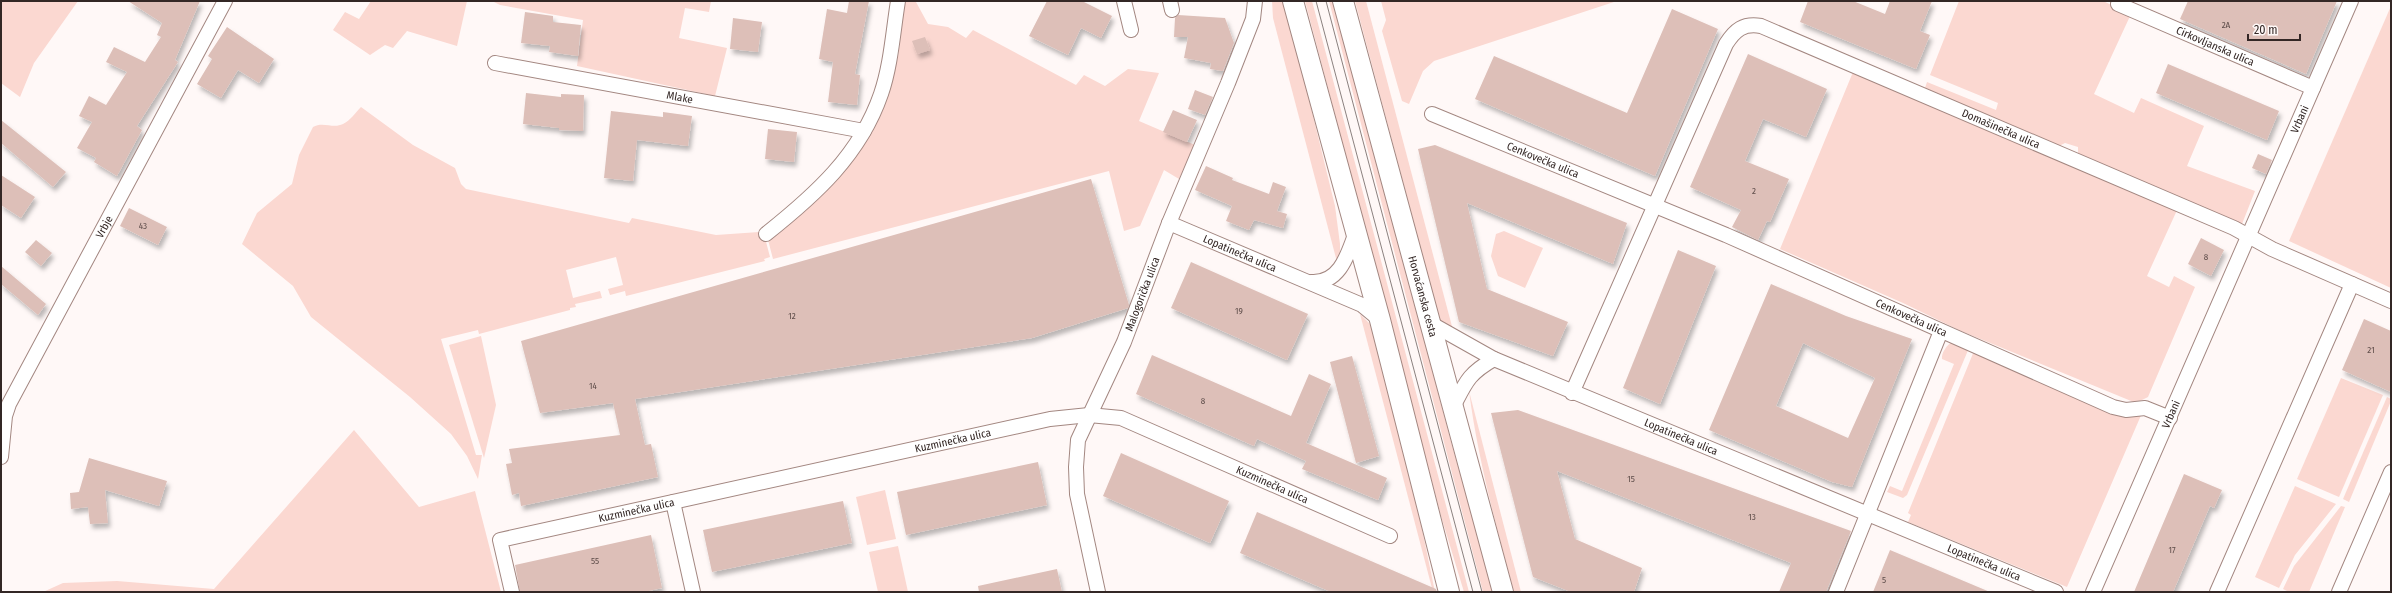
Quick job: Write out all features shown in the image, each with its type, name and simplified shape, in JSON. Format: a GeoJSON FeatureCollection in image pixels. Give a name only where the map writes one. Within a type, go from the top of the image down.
{"type":"FeatureCollection","features":[{"type":"Feature","properties":{"kind":"street","name":"Vrbje"},"geometry":{"type":"LineString","coordinates":[[1,457],[5,416],[9,404],[225,1]]}},
{"type":"Feature","properties":{"kind":"street"},"geometry":{"type":"LineString","coordinates":[[766,234],[823,186],[851,154],[864,131],[881,94],[886,76],[898,1]]}},
{"type":"Feature","properties":{"kind":"street"},"geometry":{"type":"LineString","coordinates":[[1124,1],[1131,30]]}},
{"type":"Feature","properties":{"kind":"street","name":"Malogorička ulica"},"geometry":{"type":"LineString","coordinates":[[1098,592],[1077,494],[1076,467],[1078,440],[1124,342],[1169,224],[1253,19],[1255,1]]}},
{"type":"Feature","properties":{"kind":"street"},"geometry":{"type":"LineString","coordinates":[[1293,1],[1380,320],[1449,592]]}},
{"type":"Feature","properties":{"kind":"street","name":"Horvaćanska cesta"},"geometry":{"type":"LineString","coordinates":[[1343,1],[1503,592]]}},
{"type":"Feature","properties":{"kind":"street","name":"Vrbani"},"geometry":{"type":"LineString","coordinates":[[2093,592],[2351,1]]}},
{"type":"Feature","properties":{"kind":"street","name":"Cirkovljanska ulica"},"geometry":{"type":"LineString","coordinates":[[2118,4],[2313,88]]}},
{"type":"Feature","properties":{"kind":"street","name":"Domašinečka ulica"},"geometry":{"type":"LineString","coordinates":[[1655,205],[1726,44],[1735,31],[1751,24],[1761,26],[1904,86],[2234,228],[2249,236]]}},
{"type":"Feature","properties":{"kind":"street","name":"Mlake"},"geometry":{"type":"LineString","coordinates":[[495,63],[864,131]]}},
{"type":"Feature","properties":{"kind":"street","name":"Cenkovečka ulica"},"geometry":{"type":"LineString","coordinates":[[1432,114],[1655,205],[2113,407],[2126,410],[2145,408],[2170,418]]}},
{"type":"Feature","properties":{"kind":"street"},"geometry":{"type":"LineString","coordinates":[[1572,393],[1655,205]]}},
{"type":"Feature","properties":{"kind":"street","name":"Lopatinečka ulica"},"geometry":{"type":"LineString","coordinates":[[1169,224],[1362,305],[1371,310],[1380,320]]}},
{"type":"Feature","properties":{"kind":"street"},"geometry":{"type":"LineString","coordinates":[[1310,282],[1319,283],[1330,279],[1338,272],[1347,258],[1356,232]]}},
{"type":"Feature","properties":{"kind":"street"},"geometry":{"type":"LineString","coordinates":[[2249,236],[2391,301]]}},
{"type":"Feature","properties":{"kind":"street"},"geometry":{"type":"LineString","coordinates":[[2217,592],[2352,284]]}},
{"type":"Feature","properties":{"kind":"street","name":"Lopatinečka ulica"},"geometry":{"type":"LineString","coordinates":[[1430,323],[1494,359],[1572,393],[2056,592]]}},
{"type":"Feature","properties":{"kind":"street"},"geometry":{"type":"LineString","coordinates":[[1836,592],[1941,330]]}},
{"type":"Feature","properties":{"kind":"street"},"geometry":{"type":"LineString","coordinates":[[1453,407],[1469,377],[1477,369],[1494,359]]}},
{"type":"Feature","properties":{"kind":"street","name":"Kuzminečka ulica"},"geometry":{"type":"LineString","coordinates":[[512,592],[500,540],[1050,418],[1089,415],[1121,418],[1390,536]]}},
{"type":"Feature","properties":{"kind":"street"},"geometry":{"type":"LineString","coordinates":[[2339,592],[2391,472]]}},
{"type":"Feature","properties":{"kind":"street"},"geometry":{"type":"LineString","coordinates":[[673,502],[693,592]]}},
{"type":"Feature","properties":{"kind":"shaded area"},"geometry":{"type":"Polygon","coordinates":[[[1,1],[78,1],[34,63],[20,97],[1,83],[1,1]]]}},
{"type":"Feature","properties":{"kind":"shaded area"},"geometry":{"type":"Polygon","coordinates":[[[371,1],[467,1],[457,46],[407,31],[393,48],[385,45],[370,55],[333,30],[345,12],[359,19],[371,1]]]}},
{"type":"Feature","properties":{"kind":"shaded area"},"geometry":{"type":"Polygon","coordinates":[[[492,1],[711,1],[709,12],[685,8],[679,38],[727,48],[715,96],[577,66],[583,20],[500,5],[492,1]]]}},
{"type":"Feature","properties":{"kind":"shaded area"},"geometry":{"type":"Polygon","coordinates":[[[905,1],[916,2],[928,24],[948,27],[966,38],[973,30],[1076,85],[1084,75],[1105,86],[1128,69],[1159,73],[1139,121],[1195,145],[1179,179],[1164,170],[1140,226],[1124,231],[1109,171],[773,259],[767,236],[786,222],[888,94],[898,57],[905,1]]]}},
{"type":"Feature","properties":{"kind":"shaded area"},"geometry":{"type":"Polygon","coordinates":[[[1272,1],[1285,1],[1335,206],[1340,244],[1340,255],[1337,262],[1273,18],[1272,1]]]}},
{"type":"Feature","properties":{"kind":"shaded area"},"geometry":{"type":"Polygon","coordinates":[[[1305,1],[1312,1],[1469,592],[1464,592],[1441,516],[1305,1]]]}},
{"type":"Feature","properties":{"kind":"shaded area"},"geometry":{"type":"Polygon","coordinates":[[[1329,1],[1335,1],[1450,438],[1493,592],[1483,592],[1329,1]]]}},
{"type":"Feature","properties":{"kind":"shaded area"},"geometry":{"type":"Polygon","coordinates":[[[1355,1],[1366,1],[1454,334],[1441,323],[1438,314],[1355,1]]]}},
{"type":"Feature","properties":{"kind":"shaded area"},"geometry":{"type":"Polygon","coordinates":[[[1381,1],[1617,1],[1434,61],[1423,71],[1409,104],[1402,101],[1382,31],[1386,20],[1381,1]]]}},
{"type":"Feature","properties":{"kind":"shaded area"},"geometry":{"type":"Polygon","coordinates":[[[1959,1],[2103,1],[2131,14],[2094,94],[2134,113],[2141,98],[2204,126],[2187,166],[2255,191],[2242,224],[2078,154],[2078,147],[2065,143],[2059,146],[1925,88],[1927,82],[1996,110],[1998,103],[1930,75],[1959,1]]]}},
{"type":"Feature","properties":{"kind":"shaded area"},"geometry":{"type":"Polygon","coordinates":[[[2391,6],[2391,288],[2289,241],[2391,6]]]}},
{"type":"Feature","properties":{"kind":"shaded area"},"geometry":{"type":"Polygon","coordinates":[[[1853,72],[2178,208],[2147,276],[2169,287],[2174,276],[2195,287],[2148,397],[2136,403],[1961,331],[1903,303],[1780,249],[1853,72]]]}},
{"type":"Feature","properties":{"kind":"shaded area"},"geometry":{"type":"Polygon","coordinates":[[[361,107],[413,145],[455,168],[461,184],[466,189],[629,223],[632,218],[716,235],[759,232],[771,223],[764,234],[770,257],[764,259],[765,261],[626,296],[625,291],[610,295],[608,289],[623,285],[616,257],[566,270],[573,298],[600,291],[602,298],[575,304],[576,307],[570,308],[570,310],[479,334],[478,330],[441,339],[476,455],[482,455],[478,479],[467,456],[451,434],[410,397],[311,317],[293,286],[242,244],[257,213],[292,184],[299,155],[313,127],[317,125],[336,126],[346,123],[361,107]]]}},
{"type":"Feature","properties":{"kind":"shaded area"},"geometry":{"type":"Polygon","coordinates":[[[1504,231],[1543,248],[1525,288],[1498,276],[1491,256],[1496,234],[1504,231]]]}},
{"type":"Feature","properties":{"kind":"shaded area"},"geometry":{"type":"Polygon","coordinates":[[[1360,314],[1371,325],[1416,500],[1435,592],[1433,592],[1360,314]]]}},
{"type":"Feature","properties":{"kind":"shaded area"},"geometry":{"type":"Polygon","coordinates":[[[481,336],[496,405],[484,458],[449,345],[481,336]]]}},
{"type":"Feature","properties":{"kind":"shaded area"},"geometry":{"type":"Polygon","coordinates":[[[1952,342],[1969,348],[1907,495],[1903,498],[1887,492],[1890,486],[1902,491],[1954,364],[1942,359],[1942,354],[1952,342]]]}},
{"type":"Feature","properties":{"kind":"shaded area"},"geometry":{"type":"Polygon","coordinates":[[[1974,351],[2142,413],[2067,587],[1908,522],[1911,515],[1908,513],[1974,351]]]}},
{"type":"Feature","properties":{"kind":"shaded area"},"geometry":{"type":"Polygon","coordinates":[[[2341,378],[2383,395],[2339,497],[2297,479],[2341,378]]]}},
{"type":"Feature","properties":{"kind":"shaded area"},"geometry":{"type":"Polygon","coordinates":[[[1469,391],[1521,592],[1514,592],[1488,493],[1477,442],[1469,391]]]}},
{"type":"Feature","properties":{"kind":"shaded area"},"geometry":{"type":"Polygon","coordinates":[[[2387,397],[2391,399],[2391,401],[2349,502],[2343,499],[2387,397]]]}},
{"type":"Feature","properties":{"kind":"shaded area"},"geometry":{"type":"Polygon","coordinates":[[[354,430],[419,507],[475,491],[501,592],[43,592],[63,583],[117,581],[214,589],[354,430]]]}},
{"type":"Feature","properties":{"kind":"shaded area"},"geometry":{"type":"Polygon","coordinates":[[[2295,486],[2336,504],[2295,555],[2279,588],[2255,577],[2295,486]]]}},
{"type":"Feature","properties":{"kind":"shaded area"},"geometry":{"type":"Polygon","coordinates":[[[885,490],[896,539],[867,545],[856,497],[885,490]]]}},
{"type":"Feature","properties":{"kind":"shaded area"},"geometry":{"type":"Polygon","coordinates":[[[2341,506],[2345,507],[2309,592],[2289,592],[2283,589],[2294,566],[2341,506]]]}},
{"type":"Feature","properties":{"kind":"shaded area"},"geometry":{"type":"Polygon","coordinates":[[[898,546],[908,592],[878,592],[869,552],[898,546]]]}},
{"type":"Feature","properties":{"kind":"building"},"geometry":{"type":"Polygon","coordinates":[[[128,1],[200,1],[175,60],[178,62],[137,126],[142,130],[117,176],[94,162],[96,158],[77,148],[92,122],[79,116],[89,96],[106,105],[127,72],[106,62],[114,47],[145,62],[161,37],[157,35],[162,23],[128,1]]]}},
{"type":"Feature","properties":{"kind":"building"},"geometry":{"type":"Polygon","coordinates":[[[849,1],[869,1],[855,74],[860,75],[857,105],[828,102],[833,62],[819,59],[827,9],[847,13],[849,1]]]}},
{"type":"Feature","properties":{"kind":"building"},"geometry":{"type":"Polygon","coordinates":[[[1047,1],[1082,1],[1112,16],[1101,38],[1081,28],[1068,55],[1029,36],[1047,1]]]}},
{"type":"Feature","properties":{"kind":"building"},"geometry":{"type":"Polygon","coordinates":[[[1808,1],[1853,1],[1885,14],[1890,1],[1932,1],[1920,31],[1930,35],[1916,69],[1800,22],[1808,1]]]}},
{"type":"Feature","properties":{"kind":"building"},"geometry":{"type":"Polygon","coordinates":[[[2188,1],[2337,1],[2306,74],[2180,19],[2188,1]]]}},
{"type":"Feature","properties":{"kind":"building"},"geometry":{"type":"Polygon","coordinates":[[[1672,9],[1718,29],[1655,176],[1475,99],[1494,56],[1627,113],[1672,9]]]}},
{"type":"Feature","properties":{"kind":"building"},"geometry":{"type":"Polygon","coordinates":[[[525,12],[553,16],[553,22],[581,25],[578,56],[549,52],[550,46],[521,43],[525,12]]]}},
{"type":"Feature","properties":{"kind":"building"},"geometry":{"type":"Polygon","coordinates":[[[1178,15],[1225,18],[1234,43],[1223,71],[1210,69],[1211,63],[1184,58],[1188,37],[1174,37],[1175,18],[1178,15]]]}},
{"type":"Feature","properties":{"kind":"building"},"geometry":{"type":"Polygon","coordinates":[[[733,18],[762,22],[758,52],[730,49],[733,18]]]}},
{"type":"Feature","properties":{"kind":"building"},"geometry":{"type":"Polygon","coordinates":[[[227,27],[274,59],[259,83],[238,70],[221,98],[197,84],[212,59],[208,56],[227,27]]]}},
{"type":"Feature","properties":{"kind":"building"},"geometry":{"type":"Polygon","coordinates":[[[925,37],[930,50],[917,54],[912,41],[925,37]]]}},
{"type":"Feature","properties":{"kind":"building"},"geometry":{"type":"Polygon","coordinates":[[[1748,54],[1827,89],[1806,137],[1763,119],[1745,161],[1789,179],[1770,222],[1767,221],[1758,240],[1732,227],[1741,210],[1690,187],[1748,54]]]}},
{"type":"Feature","properties":{"kind":"building"},"geometry":{"type":"Polygon","coordinates":[[[2168,64],[2279,111],[2267,140],[2156,93],[2168,64]]]}},
{"type":"Feature","properties":{"kind":"building"},"geometry":{"type":"Polygon","coordinates":[[[1195,90],[1213,97],[1205,115],[1188,109],[1195,90]]]}},
{"type":"Feature","properties":{"kind":"building"},"geometry":{"type":"Polygon","coordinates":[[[526,93],[561,97],[561,94],[584,95],[583,131],[559,130],[559,128],[523,124],[526,93]]]}},
{"type":"Feature","properties":{"kind":"building"},"geometry":{"type":"Polygon","coordinates":[[[1173,110],[1197,120],[1187,142],[1163,132],[1173,110]]]}},
{"type":"Feature","properties":{"kind":"building"},"geometry":{"type":"Polygon","coordinates":[[[611,111],[663,117],[663,112],[692,116],[688,146],[637,140],[633,181],[604,178],[611,111]]]}},
{"type":"Feature","properties":{"kind":"building"},"geometry":{"type":"Polygon","coordinates":[[[1,120],[66,172],[53,187],[1,143],[1,120]]]}},
{"type":"Feature","properties":{"kind":"building"},"geometry":{"type":"Polygon","coordinates":[[[768,129],[797,132],[794,162],[765,159],[768,129]]]}},
{"type":"Feature","properties":{"kind":"building"},"geometry":{"type":"Polygon","coordinates":[[[1435,145],[1627,223],[1613,264],[1467,203],[1487,289],[1568,322],[1553,356],[1459,322],[1418,149],[1435,145]]]}},
{"type":"Feature","properties":{"kind":"building"},"geometry":{"type":"Polygon","coordinates":[[[2258,154],[2272,160],[2266,174],[2252,168],[2258,154]]]}},
{"type":"Feature","properties":{"kind":"building"},"geometry":{"type":"Polygon","coordinates":[[[1206,166],[1233,178],[1232,180],[1269,194],[1273,182],[1286,187],[1277,211],[1287,214],[1283,228],[1254,220],[1249,230],[1226,221],[1232,206],[1195,190],[1206,166]]]}},
{"type":"Feature","properties":{"kind":"building"},"geometry":{"type":"Polygon","coordinates":[[[1,175],[35,197],[21,218],[1,205],[1,175]]]}},
{"type":"Feature","properties":{"kind":"building"},"geometry":{"type":"Polygon","coordinates":[[[1091,179],[1129,305],[1128,308],[1032,338],[635,399],[645,445],[651,444],[658,477],[521,506],[519,493],[512,495],[506,464],[512,463],[509,449],[620,435],[613,403],[540,413],[521,341],[1091,179]]]}},
{"type":"Feature","properties":{"kind":"building"},"geometry":{"type":"Polygon","coordinates":[[[129,208],[167,227],[158,245],[120,226],[129,208]]]}},
{"type":"Feature","properties":{"kind":"building"},"geometry":{"type":"Polygon","coordinates":[[[2201,238],[2224,250],[2211,276],[2188,264],[2201,238]]]}},
{"type":"Feature","properties":{"kind":"building"},"geometry":{"type":"Polygon","coordinates":[[[36,240],[52,253],[41,266],[25,252],[36,240]]]}},
{"type":"Feature","properties":{"kind":"building"},"geometry":{"type":"Polygon","coordinates":[[[1678,250],[1716,266],[1660,404],[1623,388],[1678,250]]]}},
{"type":"Feature","properties":{"kind":"building"},"geometry":{"type":"Polygon","coordinates":[[[1191,262],[1308,314],[1287,360],[1171,308],[1191,262]]]}},
{"type":"Feature","properties":{"kind":"building"},"geometry":{"type":"Polygon","coordinates":[[[1,266],[46,304],[38,315],[1,284],[1,266]]]}},
{"type":"Feature","properties":{"kind":"building"},"geometry":{"type":"Polygon","coordinates":[[[1771,284],[1846,316],[1912,339],[1852,487],[1832,482],[1709,430],[1771,284]],[[1803,343],[1776,406],[1848,438],[1875,378],[1803,343]]]}},
{"type":"Feature","properties":{"kind":"building"},"geometry":{"type":"Polygon","coordinates":[[[2364,319],[2391,331],[2391,392],[2342,370],[2364,319]]]}},
{"type":"Feature","properties":{"kind":"building"},"geometry":{"type":"Polygon","coordinates":[[[1152,355],[1291,416],[1309,374],[1331,384],[1306,443],[1387,478],[1378,500],[1302,469],[1306,461],[1257,439],[1254,446],[1136,394],[1152,355]]]}},
{"type":"Feature","properties":{"kind":"building"},"geometry":{"type":"Polygon","coordinates":[[[1352,356],[1379,456],[1356,463],[1330,362],[1352,356]]]}},
{"type":"Feature","properties":{"kind":"building"},"geometry":{"type":"Polygon","coordinates":[[[1518,410],[1851,531],[1826,592],[1779,592],[1791,563],[1557,471],[1575,539],[1642,568],[1634,592],[1571,592],[1533,577],[1491,413],[1518,410]]]}},
{"type":"Feature","properties":{"kind":"building"},"geometry":{"type":"Polygon","coordinates":[[[1121,453],[1229,501],[1210,543],[1103,496],[1121,453]]]}},
{"type":"Feature","properties":{"kind":"building"},"geometry":{"type":"Polygon","coordinates":[[[89,458],[167,481],[159,506],[105,490],[108,523],[90,524],[88,507],[71,509],[70,493],[79,492],[89,458]]]}},
{"type":"Feature","properties":{"kind":"building"},"geometry":{"type":"Polygon","coordinates":[[[1038,462],[1047,505],[906,535],[897,492],[1038,462]]]}},
{"type":"Feature","properties":{"kind":"building"},"geometry":{"type":"Polygon","coordinates":[[[2184,474],[2222,490],[2214,508],[2210,506],[2173,592],[2134,592],[2184,474]]]}},
{"type":"Feature","properties":{"kind":"building"},"geometry":{"type":"Polygon","coordinates":[[[843,501],[852,543],[712,572],[703,530],[843,501]]]}},
{"type":"Feature","properties":{"kind":"building"},"geometry":{"type":"Polygon","coordinates":[[[1257,512],[1436,589],[1437,592],[1331,592],[1240,553],[1257,512]]]}},
{"type":"Feature","properties":{"kind":"building"},"geometry":{"type":"Polygon","coordinates":[[[651,535],[662,588],[644,592],[520,592],[515,565],[651,535]]]}},
{"type":"Feature","properties":{"kind":"building"},"geometry":{"type":"Polygon","coordinates":[[[1890,550],[1990,592],[1873,592],[1890,550]]]}},
{"type":"Feature","properties":{"kind":"building"},"geometry":{"type":"Polygon","coordinates":[[[1057,569],[1062,592],[979,592],[978,586],[1057,569]]]}},
{"type":"Feature","properties":{"kind":"tram line"},"geometry":{"type":"LineString","coordinates":[[1316,1],[1473,592]]}},
{"type":"Feature","properties":{"kind":"tram line"},"geometry":{"type":"LineString","coordinates":[[1326,1],[1482,592]]}}]}
